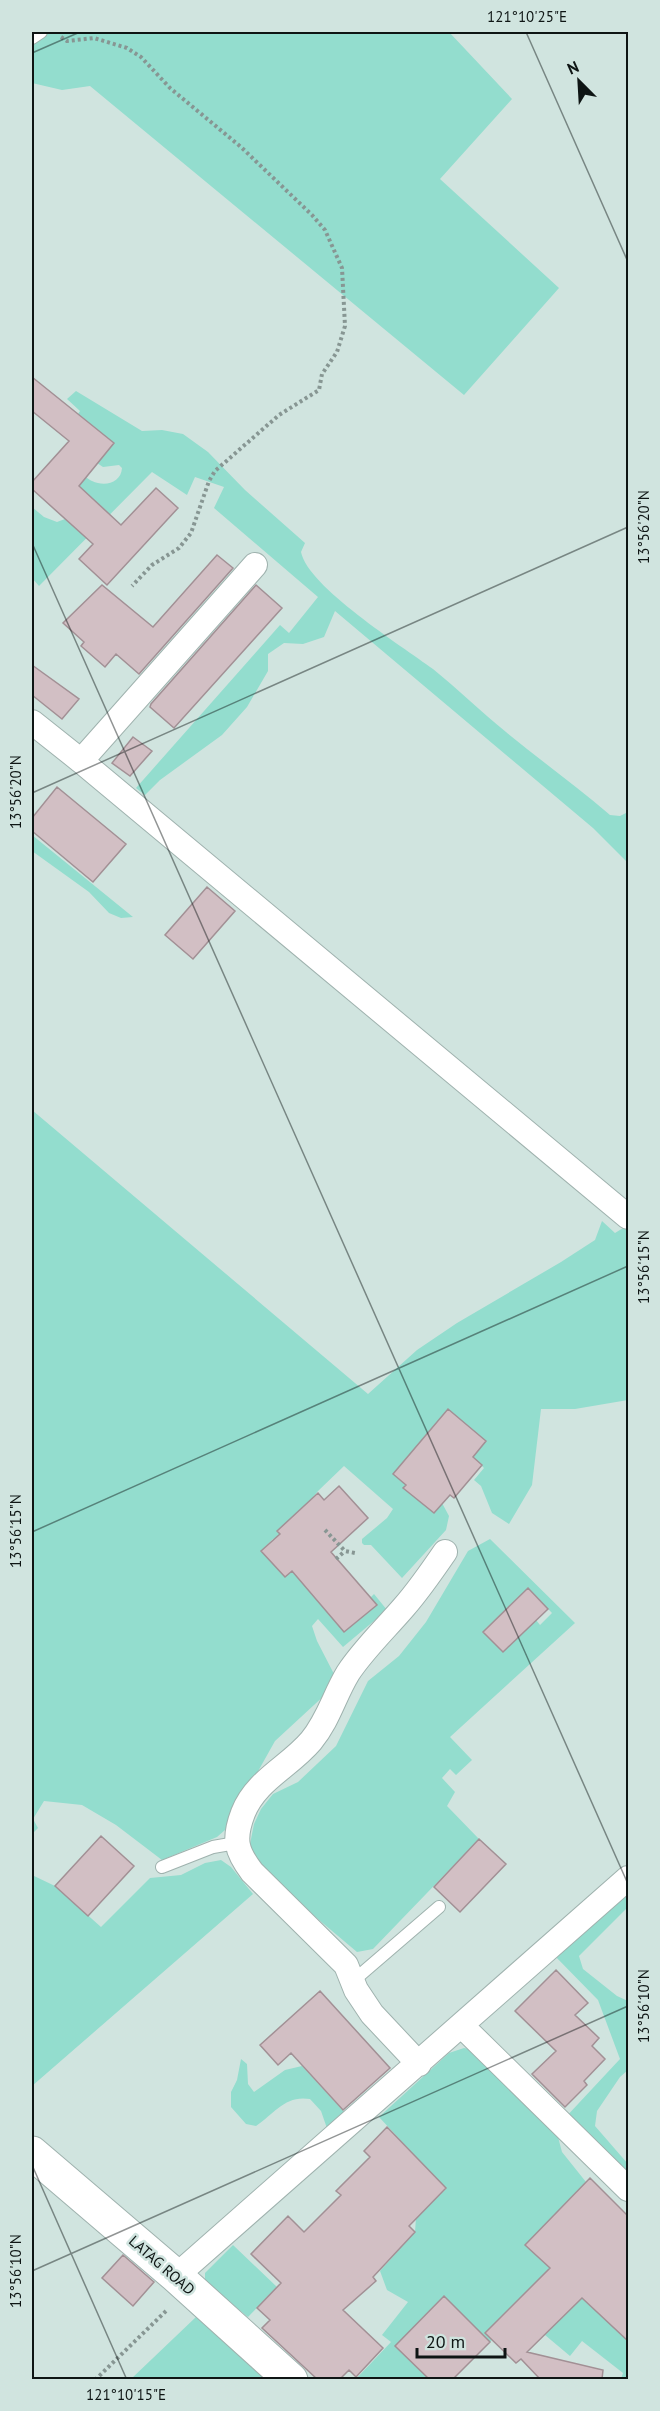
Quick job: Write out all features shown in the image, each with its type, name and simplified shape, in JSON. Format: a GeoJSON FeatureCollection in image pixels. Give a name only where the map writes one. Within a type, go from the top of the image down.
{"type":"FeatureCollection","features":[{"type":"Feature","properties":{"kind":"street"},"geometry":{"type":"LineString","coordinates":[[81,761],[255,565]]}},
{"type":"Feature","properties":{"kind":"street"},"geometry":{"type":"LineString","coordinates":[[32,722],[628,1217]]}},
{"type":"Feature","properties":{"kind":"street"},"geometry":{"type":"LineString","coordinates":[[419,2064],[372,2014],[346,1965],[252,1872],[240,1856],[236,1843],[239,1826],[250,1799],[278,1768],[296,1756],[312,1740],[331,1712],[348,1674],[407,1605],[445,1552]]}},
{"type":"Feature","properties":{"kind":"street"},"geometry":{"type":"LineString","coordinates":[[182,2282],[419,2064],[628,1878]]}},
{"type":"Feature","properties":{"kind":"street"},"geometry":{"type":"LineString","coordinates":[[462,2026],[628,2189]]}},
{"type":"Feature","properties":{"kind":"street","name":"LATAG ROAD"},"geometry":{"type":"LineString","coordinates":[[32,2153],[291,2379]]}},
{"type":"Feature","properties":{"kind":"lane"},"geometry":{"type":"LineString","coordinates":[[32,38],[41,32]]}},
{"type":"Feature","properties":{"kind":"lane"},"geometry":{"type":"LineString","coordinates":[[162,1867],[213,1847],[236,1843]]}},
{"type":"Feature","properties":{"kind":"lane"},"geometry":{"type":"LineString","coordinates":[[353,1981],[439,1907]]}},
{"type":"Feature","properties":{"kind":"path"},"geometry":{"type":"LineString","coordinates":[[41,32],[58,35],[68,41],[94,38],[127,48],[141,57],[170,88],[241,147],[312,215],[325,230],[342,268],[345,326],[337,352],[322,374],[320,390],[279,415],[215,471],[191,533],[179,548],[152,565],[132,586]]}},
{"type":"Feature","properties":{"kind":"path"},"geometry":{"type":"LineString","coordinates":[[325,1530],[345,1551],[355,1553]]}},
{"type":"Feature","properties":{"kind":"path"},"geometry":{"type":"LineString","coordinates":[[336,1559],[345,1551]]}},
{"type":"Feature","properties":{"kind":"path"},"geometry":{"type":"LineString","coordinates":[[95,2379],[182,2282]]}},
{"type":"Feature","properties":{"kind":"green space"},"geometry":{"type":"Polygon","coordinates":[[[32,32],[449,32],[512,99],[440,179],[559,288],[464,395],[90,86],[62,90],[32,83],[32,32]]]}},
{"type":"Feature","properties":{"kind":"green space"},"geometry":{"type":"Polygon","coordinates":[[[76,391],[142,431],[162,430],[183,434],[208,452],[245,490],[305,543],[301,552],[307,566],[338,598],[379,631],[433,669],[610,815],[620,816],[628,812],[628,863],[593,828],[335,611],[324,637],[303,644],[284,643],[268,654],[268,671],[247,707],[222,735],[160,780],[145,795],[136,788],[280,625],[289,633],[318,597],[214,508],[224,487],[195,477],[187,495],[152,472],[39,586],[32,578],[32,507],[44,517],[57,522],[65,519],[84,535],[65,474],[77,473],[102,484],[112,482],[119,477],[122,468],[119,465],[103,467],[97,463],[114,443],[78,414],[80,411],[67,399],[76,391]]]}},
{"type":"Feature","properties":{"kind":"green space"},"geometry":{"type":"Polygon","coordinates":[[[32,835],[133,917],[121,918],[109,913],[89,892],[32,851],[32,835]]]}},
{"type":"Feature","properties":{"kind":"green space"},"geometry":{"type":"Polygon","coordinates":[[[32,1110],[368,1394],[417,1350],[457,1323],[595,1240],[602,1221],[615,1233],[628,1225],[628,1400],[575,1409],[541,1409],[532,1485],[509,1524],[492,1513],[481,1486],[474,1480],[484,1468],[473,1457],[486,1441],[448,1410],[394,1474],[406,1485],[403,1488],[434,1513],[442,1503],[449,1516],[446,1530],[402,1578],[371,1545],[362,1543],[362,1539],[387,1518],[393,1509],[344,1466],[318,1491],[282,1536],[273,1539],[261,1551],[285,1577],[290,1572],[295,1574],[344,1632],[376,1605],[370,1598],[374,1594],[387,1610],[343,1647],[318,1619],[312,1626],[334,1674],[327,1693],[275,1741],[225,1830],[217,1837],[162,1860],[116,1825],[82,1805],[44,1801],[33,1819],[38,1828],[32,1834],[32,1110]]]}},
{"type":"Feature","properties":{"kind":"green space"},"geometry":{"type":"Polygon","coordinates":[[[490,1539],[575,1623],[450,1737],[472,1760],[456,1775],[450,1769],[442,1778],[455,1792],[447,1806],[479,1839],[373,1949],[357,1952],[267,1876],[255,1861],[250,1844],[254,1824],[261,1809],[273,1794],[298,1782],[336,1746],[368,1681],[399,1656],[426,1622],[468,1551],[490,1539]],[[528,1588],[483,1632],[503,1652],[536,1620],[540,1625],[552,1613],[528,1588]]]}},
{"type":"Feature","properties":{"kind":"green space"},"geometry":{"type":"Polygon","coordinates":[[[221,1860],[231,1867],[253,1894],[32,2086],[32,1875],[55,1886],[101,1927],[150,1878],[181,1875],[205,1863],[221,1860]]]}},
{"type":"Feature","properties":{"kind":"green space"},"geometry":{"type":"Polygon","coordinates":[[[628,1890],[628,1907],[579,1956],[583,1969],[617,1996],[628,2001],[628,2070],[620,2077],[597,2111],[595,2126],[628,2164],[628,2179],[564,2119],[620,2059],[598,2000],[553,1954],[628,1890]]]}},
{"type":"Feature","properties":{"kind":"green space"},"geometry":{"type":"Polygon","coordinates":[[[464,2048],[469,2049],[558,2137],[562,2152],[586,2182],[526,2245],[628,2341],[628,2379],[621,2379],[623,2373],[582,2341],[570,2356],[545,2335],[558,2321],[527,2291],[512,2320],[479,2353],[471,2346],[395,2346],[429,2379],[355,2380],[391,2342],[382,2335],[408,2302],[387,2290],[380,2271],[415,2232],[416,2218],[446,2189],[379,2117],[449,2053],[464,2048]]]}},
{"type":"Feature","properties":{"kind":"green space"},"geometry":{"type":"Polygon","coordinates":[[[241,2059],[247,2064],[248,2084],[254,2092],[285,2070],[302,2066],[345,2113],[329,2134],[321,2111],[310,2099],[301,2098],[287,2102],[256,2126],[246,2124],[231,2107],[231,2092],[237,2080],[241,2059]]]}},
{"type":"Feature","properties":{"kind":"green space"},"geometry":{"type":"Polygon","coordinates":[[[233,2245],[277,2287],[248,2317],[205,2282],[205,2273],[233,2245]]]}},
{"type":"Feature","properties":{"kind":"green space"},"geometry":{"type":"Polygon","coordinates":[[[196,2317],[265,2379],[131,2379],[196,2317]]]}},
{"type":"Feature","properties":{"kind":"building"},"geometry":{"type":"Polygon","coordinates":[[[32,377],[114,443],[79,486],[121,525],[156,488],[178,508],[107,585],[79,559],[93,544],[32,489],[32,482],[69,441],[32,411],[32,377]]]}},
{"type":"Feature","properties":{"kind":"building"},"geometry":{"type":"Polygon","coordinates":[[[217,555],[233,568],[139,674],[116,654],[105,667],[81,646],[84,642],[63,623],[102,585],[153,627],[217,555]]]}},
{"type":"Feature","properties":{"kind":"building"},"geometry":{"type":"Polygon","coordinates":[[[256,585],[282,608],[174,728],[150,707],[151,704],[256,585]]]}},
{"type":"Feature","properties":{"kind":"building"},"geometry":{"type":"Polygon","coordinates":[[[32,665],[79,699],[62,719],[32,695],[32,665]]]}},
{"type":"Feature","properties":{"kind":"building"},"geometry":{"type":"Polygon","coordinates":[[[133,737],[152,751],[130,776],[112,763],[133,737]]]}},
{"type":"Feature","properties":{"kind":"building"},"geometry":{"type":"Polygon","coordinates":[[[57,787],[126,844],[93,882],[32,831],[32,818],[57,787]]]}},
{"type":"Feature","properties":{"kind":"building"},"geometry":{"type":"Polygon","coordinates":[[[207,887],[235,911],[193,959],[165,935],[207,887]]]}},
{"type":"Feature","properties":{"kind":"building"},"geometry":{"type":"Polygon","coordinates":[[[448,1409],[486,1441],[473,1457],[482,1465],[454,1498],[450,1495],[434,1513],[403,1488],[406,1485],[393,1474],[448,1409]]]}},
{"type":"Feature","properties":{"kind":"building"},"geometry":{"type":"Polygon","coordinates":[[[339,1486],[368,1518],[331,1552],[377,1605],[344,1632],[292,1571],[285,1577],[261,1551],[280,1534],[277,1531],[318,1493],[324,1500],[339,1486]]]}},
{"type":"Feature","properties":{"kind":"building"},"geometry":{"type":"Polygon","coordinates":[[[528,1588],[548,1609],[503,1652],[483,1632],[528,1588]]]}},
{"type":"Feature","properties":{"kind":"building"},"geometry":{"type":"Polygon","coordinates":[[[101,1836],[134,1866],[88,1916],[55,1886],[101,1836]]]}},
{"type":"Feature","properties":{"kind":"building"},"geometry":{"type":"Polygon","coordinates":[[[479,1839],[506,1864],[460,1912],[434,1887],[479,1839]]]}},
{"type":"Feature","properties":{"kind":"building"},"geometry":{"type":"Polygon","coordinates":[[[556,1970],[588,2003],[575,2015],[599,2038],[592,2046],[605,2059],[584,2081],[587,2085],[565,2107],[532,2074],[556,2051],[515,2011],[556,1970]]]}},
{"type":"Feature","properties":{"kind":"building"},"geometry":{"type":"Polygon","coordinates":[[[320,1991],[390,2068],[343,2110],[291,2053],[278,2065],[260,2045],[320,1991]]]}},
{"type":"Feature","properties":{"kind":"building"},"geometry":{"type":"Polygon","coordinates":[[[387,2127],[446,2188],[409,2226],[415,2232],[373,2277],[376,2281],[343,2310],[383,2348],[356,2377],[349,2370],[340,2379],[317,2379],[262,2328],[270,2320],[257,2308],[281,2283],[251,2254],[288,2216],[304,2232],[341,2195],[336,2191],[370,2157],[364,2151],[387,2127]]]}},
{"type":"Feature","properties":{"kind":"building"},"geometry":{"type":"Polygon","coordinates":[[[590,2178],[628,2216],[628,2341],[582,2298],[527,2352],[603,2370],[602,2379],[540,2379],[521,2359],[516,2363],[485,2333],[550,2268],[525,2245],[590,2178]]]}},
{"type":"Feature","properties":{"kind":"building"},"geometry":{"type":"Polygon","coordinates":[[[123,2255],[154,2282],[133,2306],[102,2278],[123,2255]]]}},
{"type":"Feature","properties":{"kind":"building"},"geometry":{"type":"Polygon","coordinates":[[[444,2296],[490,2342],[453,2379],[429,2379],[395,2346],[444,2296]]]}}]}
